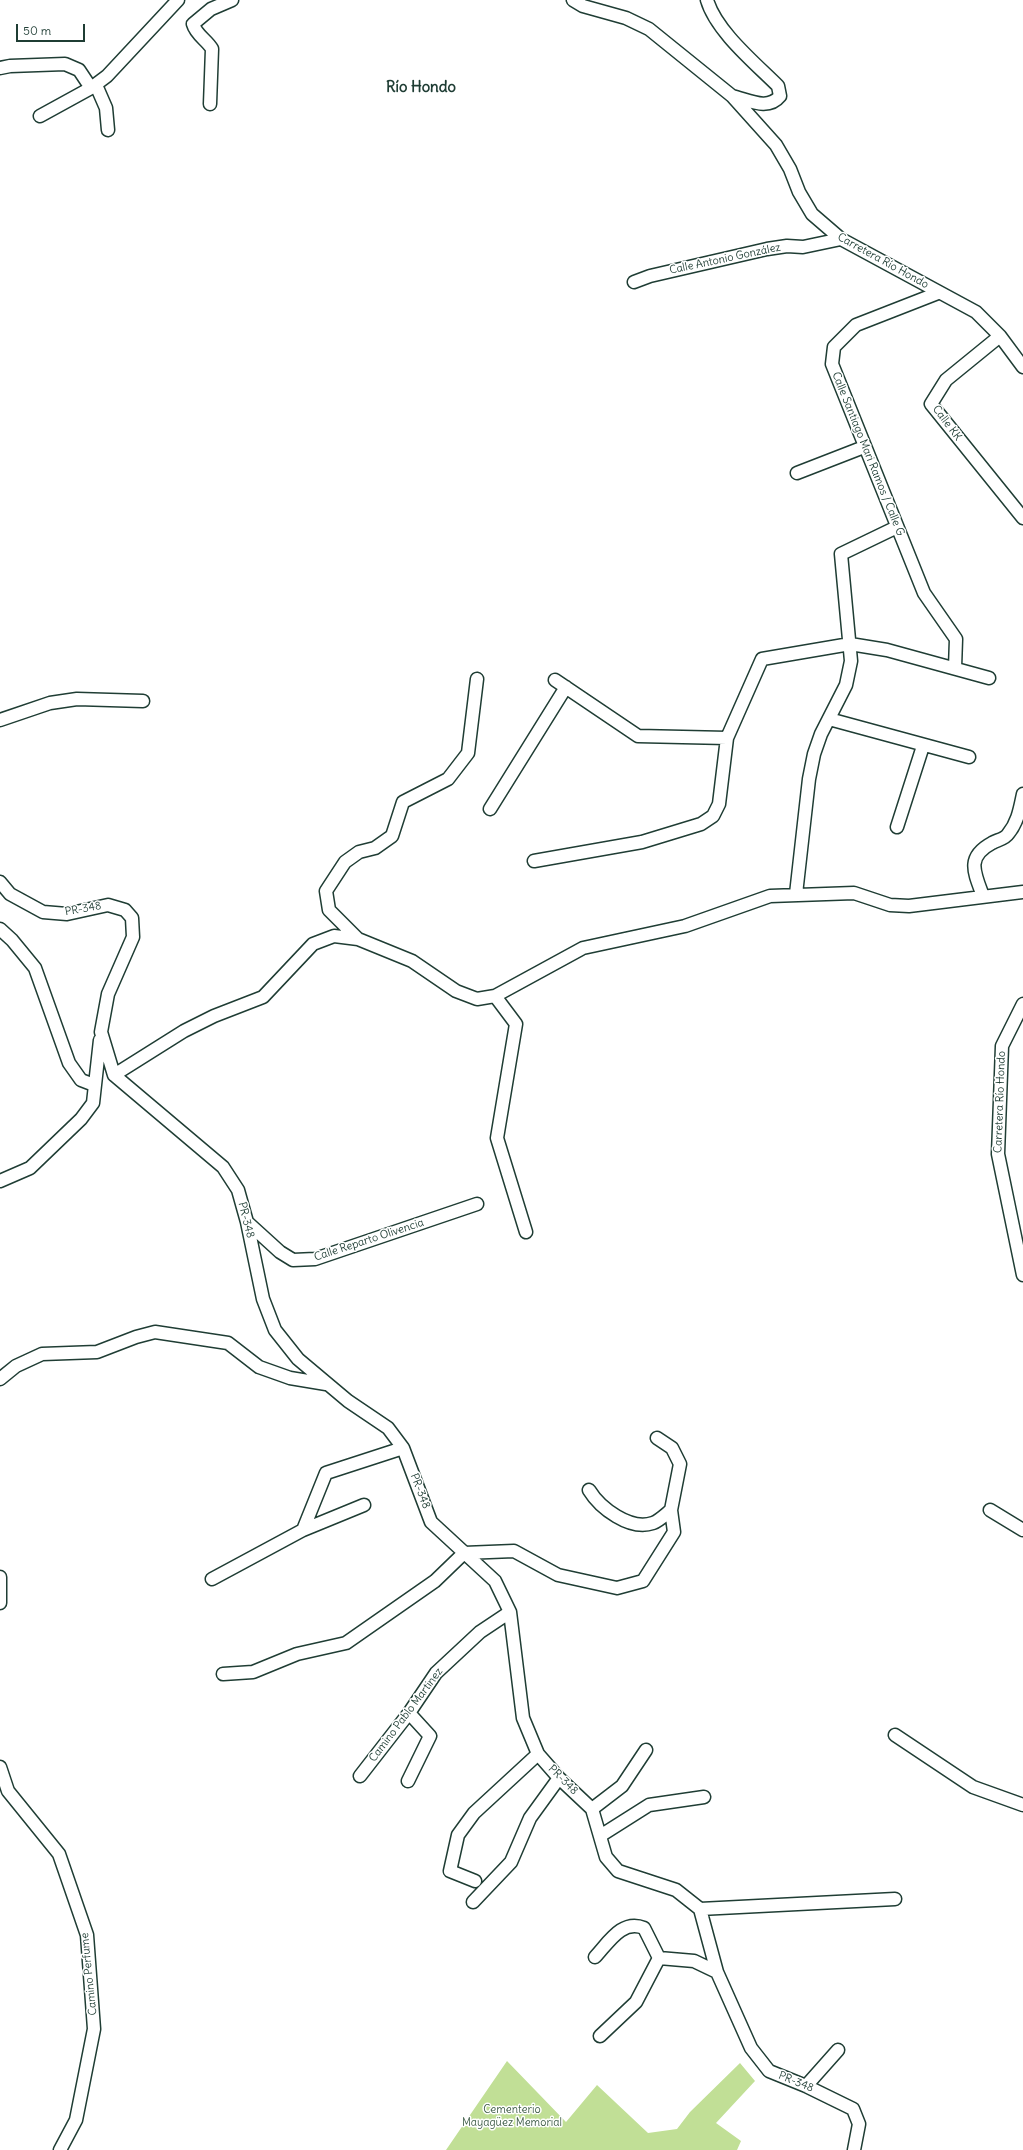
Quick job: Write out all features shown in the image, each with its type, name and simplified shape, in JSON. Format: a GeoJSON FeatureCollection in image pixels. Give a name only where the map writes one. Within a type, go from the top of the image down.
{"type":"FeatureCollection","features":[{"type":"Feature","properties":{"kind":"street"},"geometry":{"type":"LineString","coordinates":[[40,116],[93,86],[117,66],[178,0]]}},
{"type":"Feature","properties":{"kind":"street"},"geometry":{"type":"LineString","coordinates":[[210,104],[212,50],[209,44],[194,28],[193,24],[211,9],[232,0]]}},
{"type":"Feature","properties":{"kind":"street","name":"Carretera Río Hondo"},"geometry":{"type":"LineString","coordinates":[[573,0],[583,6],[626,18],[649,29],[732,96],[776,145],[790,169],[799,192],[812,214],[841,239],[976,312],[1000,336],[1023,367]]}},
{"type":"Feature","properties":{"kind":"street"},"geometry":{"type":"LineString","coordinates":[[707,0],[712,15],[736,44],[778,86],[780,96],[775,102],[769,105],[732,96]]}},
{"type":"Feature","properties":{"kind":"street"},"geometry":{"type":"LineString","coordinates":[[0,68],[10,66],[65,64],[79,70],[93,86],[106,108],[108,130]]}},
{"type":"Feature","properties":{"kind":"street","name":"Calle Antonio González"},"geometry":{"type":"LineString","coordinates":[[634,282],[650,276],[767,248],[787,246],[803,247],[841,239]]}},
{"type":"Feature","properties":{"kind":"street","name":"Calle Santiago Mari Ramos / Calle G"},"geometry":{"type":"LineString","coordinates":[[934,290],[856,325],[834,347],[832,364],[864,447],[924,593],[956,639],[955,668]]}},
{"type":"Feature","properties":{"kind":"street","name":"Calle KK"},"geometry":{"type":"LineString","coordinates":[[1000,336],[946,380],[931,404],[1023,518]]}},
{"type":"Feature","properties":{"kind":"street"},"geometry":{"type":"LineString","coordinates":[[797,473],[864,447]]}},
{"type":"Feature","properties":{"kind":"street"},"geometry":{"type":"LineString","coordinates":[[796,894],[809,779],[821,734],[846,685],[851,661],[841,554],[897,527]]}},
{"type":"Feature","properties":{"kind":"street"},"geometry":{"type":"LineString","coordinates":[[534,861],[642,842],[701,824],[713,816],[719,804],[727,738],[762,659],[850,644],[887,650],[989,678]]}},
{"type":"Feature","properties":{"kind":"street"},"geometry":{"type":"LineString","coordinates":[[358,939],[329,910],[326,891],[345,862],[359,852],[376,848],[392,836],[403,802],[448,779],[468,753],[477,680]]}},
{"type":"Feature","properties":{"kind":"street"},"geometry":{"type":"LineString","coordinates":[[555,680],[638,736],[727,738]]}},
{"type":"Feature","properties":{"kind":"street"},"geometry":{"type":"LineString","coordinates":[[490,810],[566,687]]}},
{"type":"Feature","properties":{"kind":"street"},"geometry":{"type":"LineString","coordinates":[[0,720],[50,703],[77,700],[143,701]]}},
{"type":"Feature","properties":{"kind":"street"},"geometry":{"type":"LineString","coordinates":[[829,719],[923,746],[969,757]]}},
{"type":"Feature","properties":{"kind":"street"},"geometry":{"type":"LineString","coordinates":[[897,827],[923,746]]}},
{"type":"Feature","properties":{"kind":"street"},"geometry":{"type":"LineString","coordinates":[[983,896],[976,876],[975,859],[978,852],[1007,836],[1016,822],[1023,794]]}},
{"type":"Feature","properties":{"kind":"street","name":"PR-348"},"geometry":{"type":"LineString","coordinates":[[0,882],[10,894],[44,912],[67,914],[108,905],[125,910],[132,918],[133,937],[108,994],[101,1032],[114,1075],[223,1167],[238,1190],[247,1222],[263,1299],[276,1330],[298,1359],[327,1384],[388,1428],[403,1448],[431,1522],[495,1581],[510,1612],[523,1718],[538,1754],[559,1778],[592,1809]]}},
{"type":"Feature","properties":{"kind":"street"},"geometry":{"type":"LineString","coordinates":[[114,1075],[184,1031],[214,1016],[263,997],[313,944],[334,936],[358,939],[412,961],[456,991],[477,999],[495,996],[583,948],[685,926],[770,896],[854,893],[890,905],[909,906],[1023,892]]}},
{"type":"Feature","properties":{"kind":"street"},"geometry":{"type":"LineString","coordinates":[[0,929],[12,940],[35,968],[69,1063],[81,1080],[94,1085]]}},
{"type":"Feature","properties":{"kind":"street"},"geometry":{"type":"LineString","coordinates":[[495,996],[516,1024],[497,1138],[526,1232]]}},
{"type":"Feature","properties":{"kind":"street","name":"Carretera Río Hondo"},"geometry":{"type":"LineString","coordinates":[[1023,1004],[1002,1046],[998,1154],[1023,1275]]}},
{"type":"Feature","properties":{"kind":"street"},"geometry":{"type":"LineString","coordinates":[[0,1181],[30,1168],[81,1119],[93,1103],[94,1085],[100,1054],[101,1032]]}},
{"type":"Feature","properties":{"kind":"street","name":"Calle Reparto Olivencia"},"geometry":{"type":"LineString","coordinates":[[247,1222],[293,1260],[315,1258],[477,1204]]}},
{"type":"Feature","properties":{"kind":"street"},"geometry":{"type":"LineString","coordinates":[[0,1379],[16,1366],[42,1354],[97,1352],[136,1337],[155,1332],[228,1343],[259,1367],[290,1378],[327,1384]]}},
{"type":"Feature","properties":{"kind":"street"},"geometry":{"type":"LineString","coordinates":[[223,1674],[253,1672],[297,1654],[346,1643],[435,1581],[464,1553],[514,1550],[558,1575],[616,1588],[643,1581],[674,1532],[671,1510],[680,1464],[672,1448],[657,1438]]}},
{"type":"Feature","properties":{"kind":"street"},"geometry":{"type":"LineString","coordinates":[[303,1530],[326,1473],[403,1448]]}},
{"type":"Feature","properties":{"kind":"street"},"geometry":{"type":"LineString","coordinates":[[589,1490],[595,1498],[614,1513],[632,1524],[653,1523],[671,1510]]}},
{"type":"Feature","properties":{"kind":"street"},"geometry":{"type":"LineString","coordinates":[[212,1579],[303,1530],[364,1505]]}},
{"type":"Feature","properties":{"kind":"street"},"geometry":{"type":"LineString","coordinates":[[990,1510],[1023,1530]]}},
{"type":"Feature","properties":{"kind":"street"},"geometry":{"type":"LineString","coordinates":[[0,1577],[0,1603]]}},
{"type":"Feature","properties":{"kind":"street","name":"Camino Pablo Martinez"},"geometry":{"type":"LineString","coordinates":[[360,1776],[409,1713],[436,1673],[480,1632],[510,1612]]}},
{"type":"Feature","properties":{"kind":"street"},"geometry":{"type":"LineString","coordinates":[[408,1781],[430,1736],[409,1713]]}},
{"type":"Feature","properties":{"kind":"street"},"geometry":{"type":"LineString","coordinates":[[895,1735],[973,1787],[1023,1805]]}},
{"type":"Feature","properties":{"kind":"street"},"geometry":{"type":"LineString","coordinates":[[646,1750],[622,1786],[592,1809],[606,1857],[618,1871],[676,1890],[700,1909],[895,1899]]}},
{"type":"Feature","properties":{"kind":"street"},"geometry":{"type":"LineString","coordinates":[[475,1881],[450,1871],[458,1834],[474,1813],[538,1754]]}},
{"type":"Feature","properties":{"kind":"street","name":"Camino Perfume"},"geometry":{"type":"LineString","coordinates":[[0,1767],[8,1791],[60,1854],[87,1935],[94,2029],[76,2120],[60,2150]]}},
{"type":"Feature","properties":{"kind":"street"},"geometry":{"type":"LineString","coordinates":[[473,1902],[512,1862],[530,1818],[559,1778]]}},
{"type":"Feature","properties":{"kind":"street"},"geometry":{"type":"LineString","coordinates":[[600,1836],[649,1805],[704,1797]]}},
{"type":"Feature","properties":{"kind":"street","name":"PR-348"},"geometry":{"type":"LineString","coordinates":[[700,1909],[717,1972],[751,2048],[769,2071],[806,2086],[853,2109],[859,2124],[854,2150]]}},
{"type":"Feature","properties":{"kind":"street"},"geometry":{"type":"LineString","coordinates":[[595,1957],[621,1928],[636,1924],[644,1928],[659,1958]]}},
{"type":"Feature","properties":{"kind":"street"},"geometry":{"type":"LineString","coordinates":[[659,1958],[694,1961],[717,1972]]}},
{"type":"Feature","properties":{"kind":"street"},"geometry":{"type":"LineString","coordinates":[[600,2036],[636,2002],[659,1958]]}},
{"type":"Feature","properties":{"kind":"street"},"geometry":{"type":"LineString","coordinates":[[806,2086],[838,2050]]}},
{"type":"Feature","properties":{"kind":"green space","name":"Cementerio Mayagüez Memorial"},"geometry":{"type":"Polygon","coordinates":[[[507,2061],[566,2122],[597,2085],[648,2133],[677,2129],[690,2112],[740,2063],[755,2081],[716,2123],[741,2141],[737,2150],[446,2150],[507,2061]]]}},
{"type":"Feature","properties":{"kind":"district","name":"Río Hondo"},"geometry":{"type":"Point","coordinates":[421,88]}}]}
